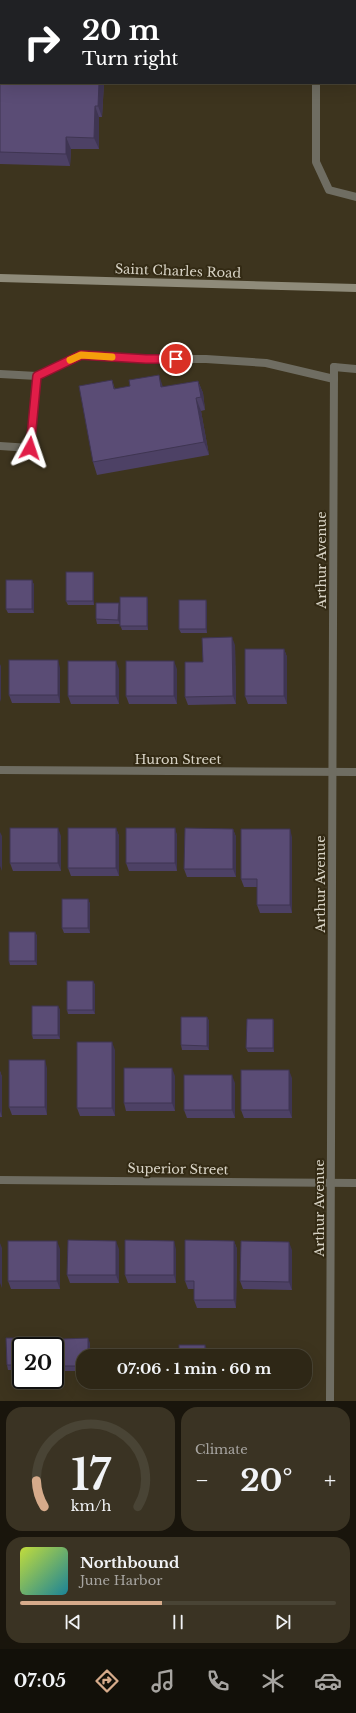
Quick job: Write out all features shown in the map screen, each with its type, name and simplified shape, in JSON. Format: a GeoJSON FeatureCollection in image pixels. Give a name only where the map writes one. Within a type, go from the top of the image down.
{"type":"FeatureCollection","features":[{"type":"Feature","properties":{"kind":"main road","name":"Saint Charles Road"},"geometry":{"type":"LineString","coordinates":[[0,278],[356,288]]}},
{"type":"Feature","properties":{"kind":"street"},"geometry":{"type":"LineString","coordinates":[[316,84],[316,162],[329,190],[356,197]]}},
{"type":"Feature","properties":{"kind":"street"},"geometry":{"type":"LineString","coordinates":[[0,374],[37,376],[81,355],[146,359],[206,359],[266,363],[334,378]]}},
{"type":"Feature","properties":{"kind":"street","name":"Arthur Avenue"},"geometry":{"type":"LineString","coordinates":[[330,1401],[334,367],[356,370]]}},
{"type":"Feature","properties":{"kind":"street"},"geometry":{"type":"LineString","coordinates":[[0,446],[30,448],[37,376]]}},
{"type":"Feature","properties":{"kind":"street","name":"Huron Street"},"geometry":{"type":"LineString","coordinates":[[0,770],[356,772]]}},
{"type":"Feature","properties":{"kind":"street","name":"Superior Street"},"geometry":{"type":"LineString","coordinates":[[0,1180],[356,1183]]}},
{"type":"Feature","properties":{"kind":"building"},"geometry":{"type":"Polygon","coordinates":[[[0,84],[99,84],[98,106],[95,106],[94,138],[66,137],[66,154],[0,152],[0,84]]]}},
{"type":"Feature","properties":{"kind":"building"},"geometry":{"type":"Polygon","coordinates":[[[159,375],[161,387],[198,381],[201,397],[196,398],[204,442],[93,462],[79,386],[112,380],[114,389],[130,386],[129,380],[159,375]]]}},
{"type":"Feature","properties":{"kind":"building"},"geometry":{"type":"Polygon","coordinates":[[[66,572],[93,572],[93,601],[66,601],[66,572]]]}},
{"type":"Feature","properties":{"kind":"building"},"geometry":{"type":"Polygon","coordinates":[[[6,580],[32,580],[32,609],[6,609],[6,580]]]}},
{"type":"Feature","properties":{"kind":"building"},"geometry":{"type":"Polygon","coordinates":[[[120,597],[147,597],[147,626],[120,626],[120,597]]]}},
{"type":"Feature","properties":{"kind":"building"},"geometry":{"type":"Polygon","coordinates":[[[179,600],[206,600],[206,629],[179,629],[179,600]]]}},
{"type":"Feature","properties":{"kind":"building"},"geometry":{"type":"Polygon","coordinates":[[[96,603],[119,603],[118,620],[96,619],[96,603]]]}},
{"type":"Feature","properties":{"kind":"building"},"geometry":{"type":"Polygon","coordinates":[[[232,637],[233,696],[185,697],[185,662],[203,662],[202,638],[232,637]]]}},
{"type":"Feature","properties":{"kind":"building"},"geometry":{"type":"Polygon","coordinates":[[[245,649],[284,649],[284,696],[245,696],[245,649]]]}},
{"type":"Feature","properties":{"kind":"building"},"geometry":{"type":"Polygon","coordinates":[[[9,660],[58,660],[58,695],[9,695],[9,660]]]}},
{"type":"Feature","properties":{"kind":"building"},"geometry":{"type":"Polygon","coordinates":[[[68,661],[116,661],[116,696],[68,696],[68,661]]]}},
{"type":"Feature","properties":{"kind":"building"},"geometry":{"type":"Polygon","coordinates":[[[126,661],[174,661],[174,696],[126,696],[126,661]]]}},
{"type":"Feature","properties":{"kind":"building"},"geometry":{"type":"Polygon","coordinates":[[[10,828],[58,828],[58,863],[10,863],[10,828]]]}},
{"type":"Feature","properties":{"kind":"building"},"geometry":{"type":"Polygon","coordinates":[[[68,828],[116,828],[116,868],[68,868],[68,828]]]}},
{"type":"Feature","properties":{"kind":"building"},"geometry":{"type":"Polygon","coordinates":[[[126,828],[175,828],[175,863],[126,863],[126,828]]]}},
{"type":"Feature","properties":{"kind":"building"},"geometry":{"type":"Polygon","coordinates":[[[185,828],[233,829],[233,869],[184,869],[185,828]]]}},
{"type":"Feature","properties":{"kind":"building"},"geometry":{"type":"Polygon","coordinates":[[[241,829],[290,829],[290,905],[257,905],[257,879],[241,879],[241,829]]]}},
{"type":"Feature","properties":{"kind":"building"},"geometry":{"type":"Polygon","coordinates":[[[62,899],[88,899],[88,928],[62,928],[62,899]]]}},
{"type":"Feature","properties":{"kind":"building"},"geometry":{"type":"Polygon","coordinates":[[[9,932],[35,932],[35,961],[9,961],[9,932]]]}},
{"type":"Feature","properties":{"kind":"building"},"geometry":{"type":"Polygon","coordinates":[[[67,981],[93,981],[93,1010],[67,1010],[67,981]]]}},
{"type":"Feature","properties":{"kind":"building"},"geometry":{"type":"Polygon","coordinates":[[[32,1006],[58,1006],[58,1035],[32,1035],[32,1006]]]}},
{"type":"Feature","properties":{"kind":"building"},"geometry":{"type":"Polygon","coordinates":[[[181,1017],[207,1017],[207,1046],[181,1045],[181,1017]]]}},
{"type":"Feature","properties":{"kind":"building"},"geometry":{"type":"Polygon","coordinates":[[[247,1019],[273,1019],[273,1048],[246,1048],[247,1019]]]}},
{"type":"Feature","properties":{"kind":"building"},"geometry":{"type":"Polygon","coordinates":[[[77,1042],[112,1042],[112,1108],[77,1108],[77,1042]]]}},
{"type":"Feature","properties":{"kind":"building"},"geometry":{"type":"Polygon","coordinates":[[[9,1060],[45,1060],[45,1107],[9,1107],[9,1060]]]}},
{"type":"Feature","properties":{"kind":"building"},"geometry":{"type":"Polygon","coordinates":[[[124,1068],[172,1068],[172,1103],[124,1103],[124,1068]]]}},
{"type":"Feature","properties":{"kind":"building"},"geometry":{"type":"Polygon","coordinates":[[[241,1070],[289,1070],[289,1110],[241,1110],[241,1070]]]}},
{"type":"Feature","properties":{"kind":"building"},"geometry":{"type":"Polygon","coordinates":[[[184,1075],[232,1075],[232,1110],[184,1110],[184,1075]]]}},
{"type":"Feature","properties":{"kind":"building"},"geometry":{"type":"Polygon","coordinates":[[[68,1240],[116,1241],[116,1275],[67,1275],[68,1240]]]}},
{"type":"Feature","properties":{"kind":"building"},"geometry":{"type":"Polygon","coordinates":[[[125,1240],[174,1241],[174,1275],[125,1275],[125,1240]]]}},
{"type":"Feature","properties":{"kind":"building"},"geometry":{"type":"Polygon","coordinates":[[[185,1240],[234,1241],[234,1300],[194,1300],[194,1281],[185,1281],[185,1240]]]}},
{"type":"Feature","properties":{"kind":"building"},"geometry":{"type":"Polygon","coordinates":[[[8,1241],[57,1241],[57,1281],[8,1281],[8,1241]]]}},
{"type":"Feature","properties":{"kind":"building"},"geometry":{"type":"Polygon","coordinates":[[[241,1241],[289,1242],[289,1282],[240,1281],[241,1241]]]}},
{"type":"Feature","properties":{"kind":"building"},"geometry":{"type":"Polygon","coordinates":[[[6,1338],[12,1338],[12,1365],[7,1365],[6,1338]]]}},
{"type":"Feature","properties":{"kind":"building"},"geometry":{"type":"Polygon","coordinates":[[[88,1338],[88,1349],[76,1349],[76,1366],[64,1366],[64,1339],[88,1338]]]}},
{"type":"Feature","properties":{"kind":"building"},"geometry":{"type":"Polygon","coordinates":[[[179,1345],[205,1345],[205,1349],[179,1349],[179,1345]]]}},
{"type":"Feature","properties":{"kind":"slow traffic"},"geometry":{"type":"LineString","coordinates":[[70,360],[81,355],[112,357]]}},
{"type":"Feature","properties":{"kind":"route"},"geometry":{"type":"LineString","coordinates":[[30,448],[37,376],[81,355],[146,359],[176,359]]}}]}
